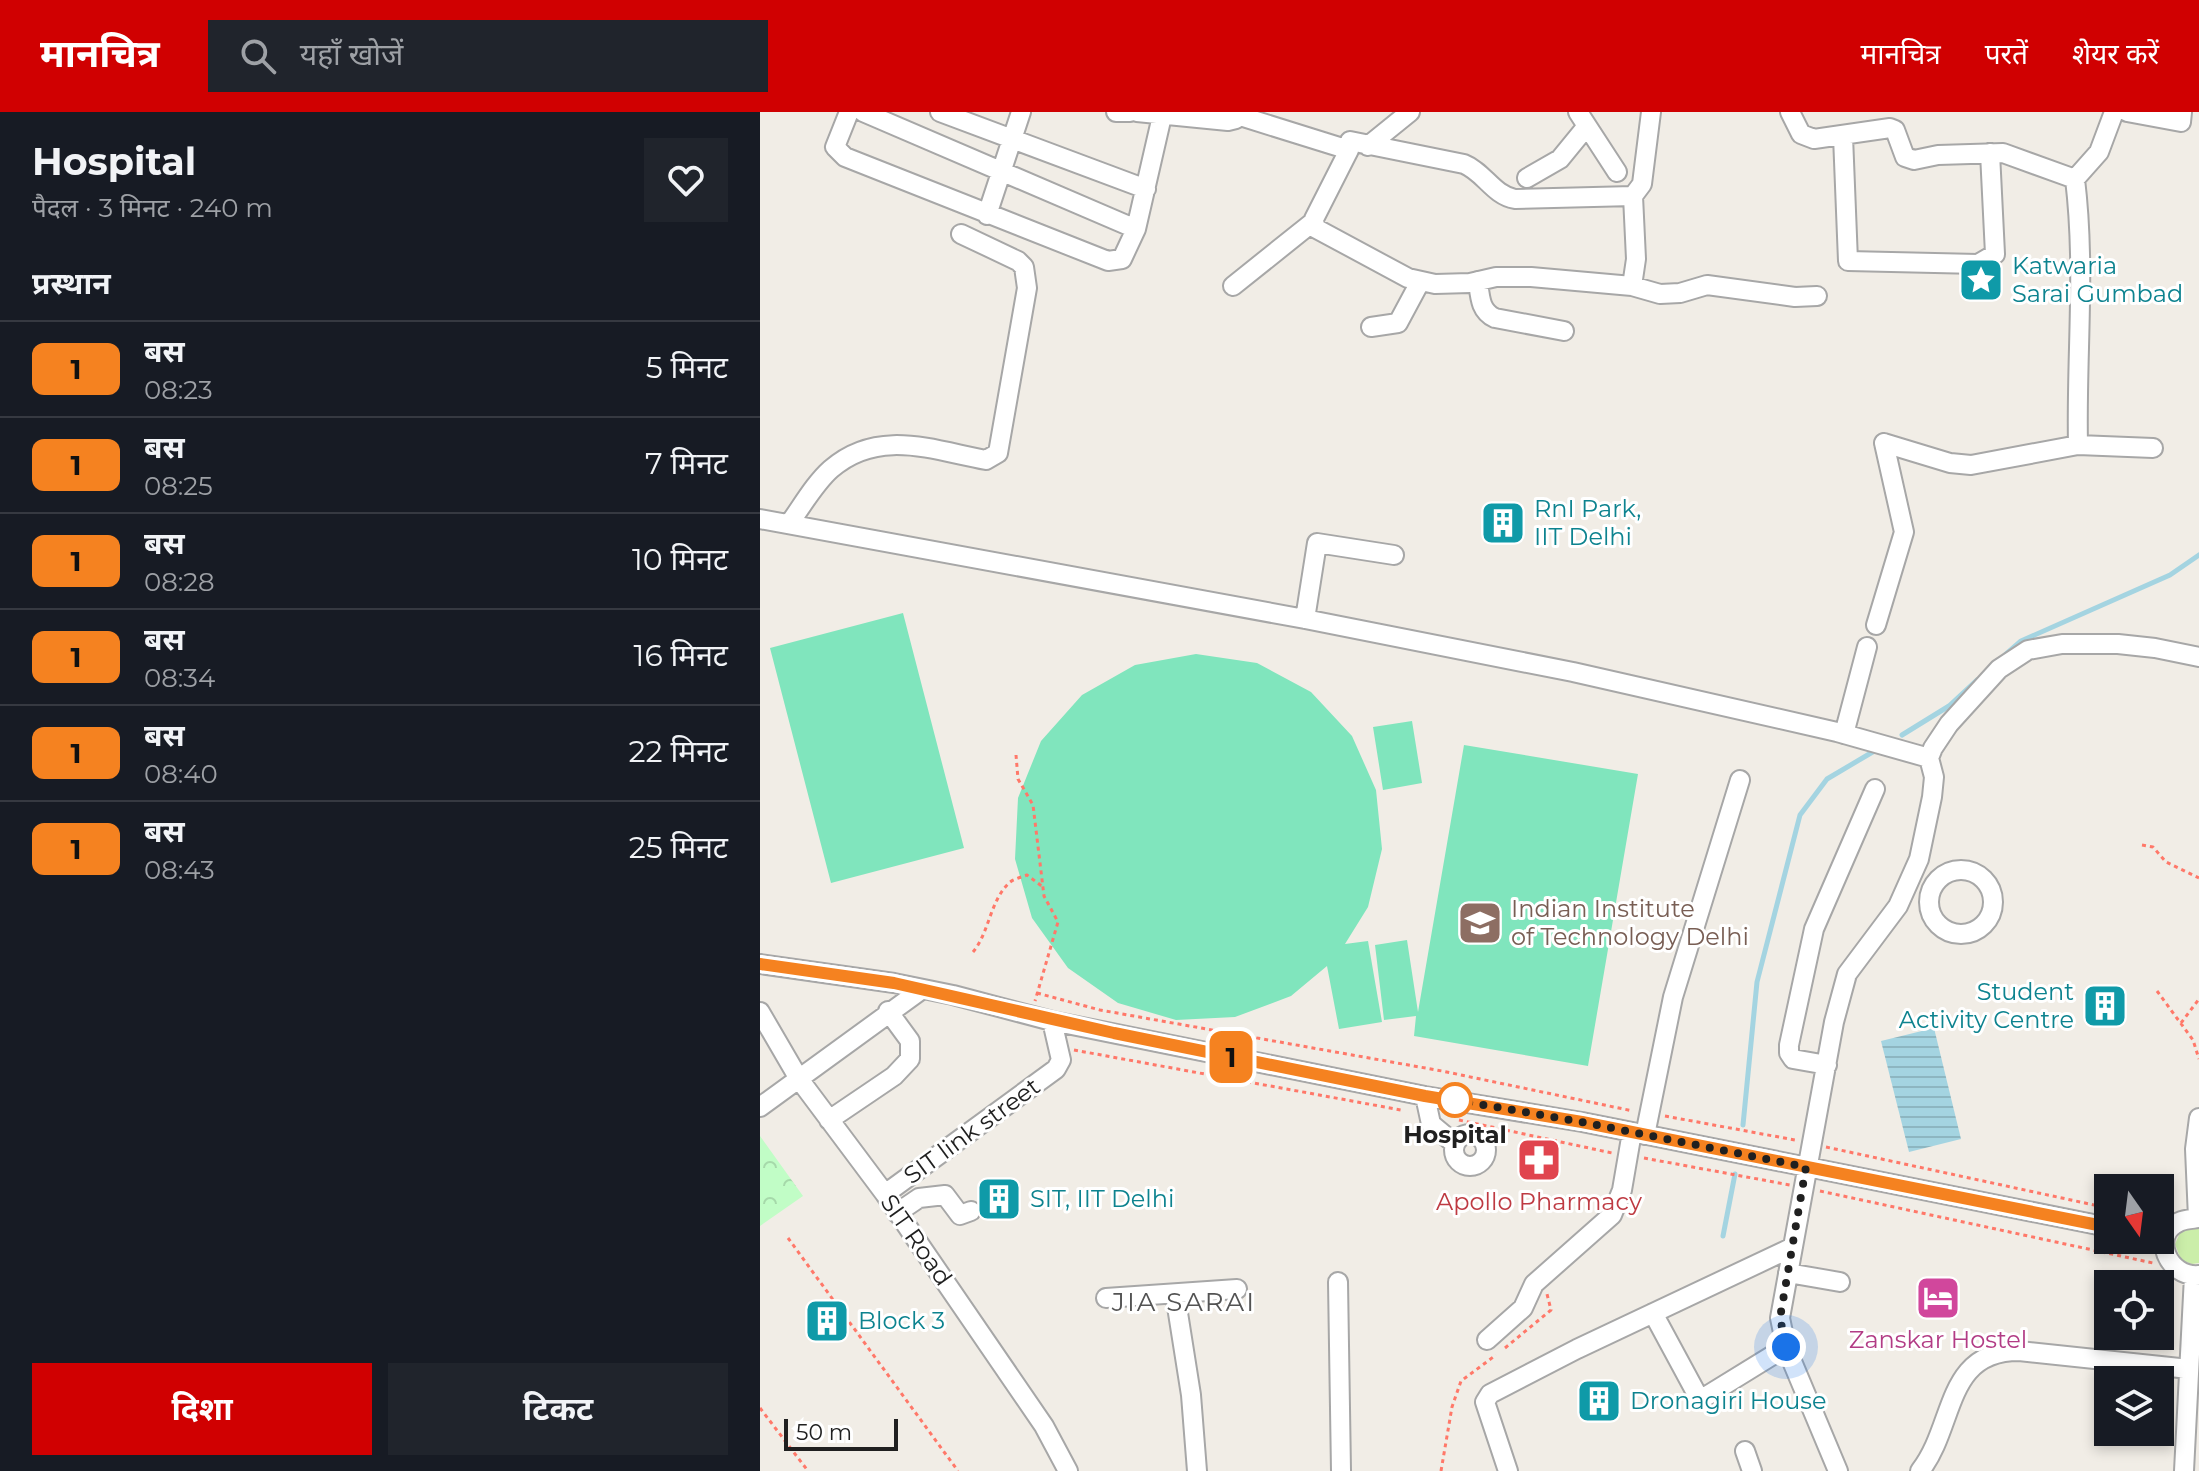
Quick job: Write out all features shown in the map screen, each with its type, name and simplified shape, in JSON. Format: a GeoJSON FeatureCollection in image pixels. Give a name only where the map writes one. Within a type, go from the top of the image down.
{"type":"FeatureCollection","features":[{"type":"Feature","properties":{"kind":"street"},"geometry":{"type":"LineString","coordinates":[[849,112],[836,141],[835,147],[839,152],[987,215],[1108,261],[1122,259],[1136,229],[1162,116]]}},
{"type":"Feature","properties":{"kind":"street"},"geometry":{"type":"LineString","coordinates":[[863,112],[1136,229]]}},
{"type":"Feature","properties":{"kind":"street"},"geometry":{"type":"LineString","coordinates":[[940,112],[1146,189]]}},
{"type":"Feature","properties":{"kind":"street"},"geometry":{"type":"LineString","coordinates":[[987,215],[1021,112]]}},
{"type":"Feature","properties":{"kind":"street"},"geometry":{"type":"LineString","coordinates":[[1116,112],[1130,112]]}},
{"type":"Feature","properties":{"kind":"street"},"geometry":{"type":"LineString","coordinates":[[1137,112],[1228,121],[1241,114],[1358,148],[1464,164],[1472,167],[1505,197],[1515,199],[1633,196]]}},
{"type":"Feature","properties":{"kind":"street"},"geometry":{"type":"LineString","coordinates":[[1233,286],[1313,222],[1358,148],[1410,112]]}},
{"type":"Feature","properties":{"kind":"street"},"geometry":{"type":"LineString","coordinates":[[1632,286],[1636,246],[1633,196],[1642,184],[1651,112]]}},
{"type":"Feature","properties":{"kind":"street"},"geometry":{"type":"LineString","coordinates":[[1790,112],[1801,134],[1814,139],[1890,128],[1895,130],[1905,157],[1914,160],[1938,155],[2003,153],[2075,179]]}},
{"type":"Feature","properties":{"kind":"street"},"geometry":{"type":"LineString","coordinates":[[2078,445],[2076,381],[2082,278],[2075,179],[2099,152],[2114,112]]}},
{"type":"Feature","properties":{"kind":"street"},"geometry":{"type":"LineString","coordinates":[[2127,112],[2181,122],[2182,112]]}},
{"type":"Feature","properties":{"kind":"street"},"geometry":{"type":"LineString","coordinates":[[1527,178],[1560,159],[1583,119],[1617,172]]}},
{"type":"Feature","properties":{"kind":"street"},"geometry":{"type":"LineString","coordinates":[[1843,136],[1848,261],[1978,264],[1995,254],[1990,153]]}},
{"type":"Feature","properties":{"kind":"street"},"geometry":{"type":"LineString","coordinates":[[1313,222],[1316,230],[1420,282],[1435,284],[1496,277],[1531,277],[1632,286],[1660,294],[1680,293],[1707,285],[1795,297],[1817,296]]}},
{"type":"Feature","properties":{"kind":"street"},"geometry":{"type":"LineString","coordinates":[[789,524],[829,470],[856,451],[876,445],[899,444],[986,460],[998,453],[1027,276],[1018,261],[961,234]]}},
{"type":"Feature","properties":{"kind":"street"},"geometry":{"type":"LineString","coordinates":[[1478,281],[1487,314],[1564,331]]}},
{"type":"Feature","properties":{"kind":"street"},"geometry":{"type":"LineString","coordinates":[[1371,327],[1398,323],[1420,282]]}},
{"type":"Feature","properties":{"kind":"street"},"geometry":{"type":"LineString","coordinates":[[1876,625],[1904,532],[1884,443],[1950,463],[1971,465],[2078,445],[2153,448]]}},
{"type":"Feature","properties":{"kind":"street"},"geometry":{"type":"LineString","coordinates":[[760,519],[1305,619],[1573,672],[1844,734],[1929,758]]}},
{"type":"Feature","properties":{"kind":"street"},"geometry":{"type":"LineString","coordinates":[[1305,619],[1317,543],[1394,555]]}},
{"type":"Feature","properties":{"kind":"street"},"geometry":{"type":"LineString","coordinates":[[1838,1471],[1786,1347],[1780,1323],[1834,1022],[1847,974],[1898,906],[1915,869],[1932,797],[1934,777],[1929,758],[1949,724],[1984,685],[1999,669],[2028,650],[2062,644],[2118,644],[2199,657]]}},
{"type":"Feature","properties":{"kind":"street"},"geometry":{"type":"LineString","coordinates":[[1844,734],[1867,647]]}},
{"type":"Feature","properties":{"kind":"street"},"geometry":{"type":"LineString","coordinates":[[1487,1340],[1523,1308],[1539,1280],[1612,1215],[1622,1190],[1628,1155],[1649,1114],[1673,997],[1740,780]]}},
{"type":"Feature","properties":{"kind":"street"},"geometry":{"type":"LineString","coordinates":[[1827,1065],[1793,1059],[1789,1045],[1814,929],[1875,789]]}},
{"type":"Feature","properties":{"kind":"street"},"geometry":{"type":"LineString","coordinates":[[1915,869],[1942,876]]}},
{"type":"Feature","properties":{"kind":"street"},"geometry":{"type":"LineString","coordinates":[[760,964],[953,995],[1052,1021],[1425,1096],[1638,1134],[2094,1224]]}},
{"type":"Feature","properties":{"kind":"street"},"geometry":{"type":"LineString","coordinates":[[760,1107],[888,1011],[921,990]]}},
{"type":"Feature","properties":{"kind":"street"},"geometry":{"type":"LineString","coordinates":[[829,1120],[894,1076],[910,1059],[910,1041],[888,1011]]}},
{"type":"Feature","properties":{"kind":"street","name":"SIT Road"},"geometry":{"type":"LineString","coordinates":[[760,1012],[799,1079],[885,1194],[1044,1426],[1068,1471]]}},
{"type":"Feature","properties":{"kind":"street"},"geometry":{"type":"LineString","coordinates":[[1052,1021],[1058,1048]]}},
{"type":"Feature","properties":{"kind":"street","name":"SIT link street"},"geometry":{"type":"LineString","coordinates":[[885,1194],[1056,1069],[1061,1060],[1058,1048]]}},
{"type":"Feature","properties":{"kind":"street"},"geometry":{"type":"LineString","coordinates":[[1425,1096],[1431,1124],[1455,1144]]}},
{"type":"Feature","properties":{"kind":"street"},"geometry":{"type":"LineString","coordinates":[[2174,1226],[2198,1218],[2195,1149],[2199,1118]]}},
{"type":"Feature","properties":{"kind":"street"},"geometry":{"type":"LineString","coordinates":[[897,1213],[919,1198],[945,1195],[960,1215],[971,1211]]}},
{"type":"Feature","properties":{"kind":"street"},"geometry":{"type":"LineString","coordinates":[[1508,1471],[1487,1410],[1486,1397],[1793,1247]]}},
{"type":"Feature","properties":{"kind":"street"},"geometry":{"type":"LineString","coordinates":[[2166,1254],[2172,1266],[2184,1275],[2197,1276],[2184,1471]]}},
{"type":"Feature","properties":{"kind":"street"},"geometry":{"type":"LineString","coordinates":[[1788,1273],[1840,1282]]}},
{"type":"Feature","properties":{"kind":"street"},"geometry":{"type":"LineString","coordinates":[[1338,1282],[1341,1471]]}},
{"type":"Feature","properties":{"kind":"street"},"geometry":{"type":"LineString","coordinates":[[1106,1298],[1237,1289]]}},
{"type":"Feature","properties":{"kind":"street"},"geometry":{"type":"LineString","coordinates":[[1175,1294],[1191,1395],[1197,1471]]}},
{"type":"Feature","properties":{"kind":"street"},"geometry":{"type":"LineString","coordinates":[[1653,1313],[1700,1400],[1786,1347]]}},
{"type":"Feature","properties":{"kind":"street"},"geometry":{"type":"LineString","coordinates":[[1920,1471],[1939,1438],[1963,1376],[1984,1356],[2002,1351],[2019,1351],[2189,1369]]}},
{"type":"Feature","properties":{"kind":"street"},"geometry":{"type":"LineString","coordinates":[[1745,1451],[1752,1471]]}},
{"type":"Feature","properties":{"kind":"path"},"geometry":{"type":"LineString","coordinates":[[1016,755],[1018,779],[1033,805],[1044,896],[1058,922],[1030,1016]]}},
{"type":"Feature","properties":{"kind":"path"},"geometry":{"type":"LineString","coordinates":[[2142,845],[2153,847],[2166,862],[2199,878]]}},
{"type":"Feature","properties":{"kind":"path"},"geometry":{"type":"LineString","coordinates":[[973,952],[981,942],[992,912],[1009,883],[1027,875],[1043,887]]}},
{"type":"Feature","properties":{"kind":"path"},"geometry":{"type":"LineString","coordinates":[[2157,991],[2193,1040],[2199,1059]]}},
{"type":"Feature","properties":{"kind":"path"},"geometry":{"type":"LineString","coordinates":[[1037,993],[1100,1010],[1442,1071],[1811,1144],[2094,1205]]}},
{"type":"Feature","properties":{"kind":"path"},"geometry":{"type":"LineString","coordinates":[[2181,1023],[2199,999]]}},
{"type":"Feature","properties":{"kind":"path"},"geometry":{"type":"LineString","coordinates":[[1058,1048],[1429,1115],[1803,1188],[2160,1265]]}},
{"type":"Feature","properties":{"kind":"path"},"geometry":{"type":"LineString","coordinates":[[788,1238],[958,1471]]}},
{"type":"Feature","properties":{"kind":"path"},"geometry":{"type":"LineString","coordinates":[[1441,1471],[1452,1407],[1461,1381],[1522,1336],[1551,1310],[1549,1296],[1539,1280]]}},
{"type":"Feature","properties":{"kind":"path"},"geometry":{"type":"LineString","coordinates":[[760,1408],[808,1471]]}},
{"type":"Feature","properties":{"kind":"green space"},"geometry":{"type":"Polygon","coordinates":[[[903,613],[964,848],[831,883],[770,648],[903,613]]]}},
{"type":"Feature","properties":{"kind":"green space"},"geometry":{"type":"Polygon","coordinates":[[[1196,654],[1257,663],[1311,692],[1352,736],[1376,790],[1382,849],[1368,907],[1345,944],[1368,941],[1382,1022],[1339,1029],[1327,966],[1291,996],[1235,1017],[1176,1020],[1118,1003],[1068,968],[1032,918],[1015,859],[1018,798],[1041,741],[1082,695],[1135,665],[1196,654]]]}},
{"type":"Feature","properties":{"kind":"green space"},"geometry":{"type":"Polygon","coordinates":[[[1412,721],[1422,783],[1383,790],[1373,727],[1412,721]]]}},
{"type":"Feature","properties":{"kind":"green space"},"geometry":{"type":"Polygon","coordinates":[[[1464,745],[1638,774],[1588,1066],[1414,1036],[1416,1016],[1384,1020],[1375,945],[1407,940],[1418,1012],[1464,745]]]}},
{"type":"Feature","properties":{"kind":"green space"},"geometry":{"type":"Polygon","coordinates":[[[760,1136],[803,1196],[760,1226],[760,1136]]]}},
{"type":"Feature","properties":{"kind":"green space"},"geometry":{"type":"Polygon","coordinates":[[[2191,1228],[2199,1229],[2199,1263],[2192,1264],[2181,1260],[2175,1244],[2180,1233],[2191,1228]]]}},
{"type":"Feature","properties":{"kind":"water"},"geometry":{"type":"Polygon","coordinates":[[[1934,1028],[1961,1139],[1909,1152],[1881,1041],[1934,1028]]]}},
{"type":"Feature","properties":{"kind":"waterway"},"geometry":{"type":"LineString","coordinates":[[2005,655],[2021,641],[2170,575],[2199,555]]}},
{"type":"Feature","properties":{"kind":"waterway"},"geometry":{"type":"LineString","coordinates":[[1902,735],[1949,706],[1977,680]]}},
{"type":"Feature","properties":{"kind":"waterway"},"geometry":{"type":"LineString","coordinates":[[1743,1125],[1757,982],[1800,815],[1827,779],[1876,750]]}},
{"type":"Feature","properties":{"kind":"waterway"},"geometry":{"type":"LineString","coordinates":[[1723,1236],[1735,1174]]}},
{"type":"Feature","properties":{"kind":"bus line","name":"1"},"geometry":{"type":"LineString","coordinates":[[760,964],[894,983],[1030,1016],[1425,1096],[1582,1122],[2094,1224]]}},
{"type":"Feature","properties":{"kind":"place","name":"Katwaria Sarai Gumbad"},"geometry":{"type":"Point","coordinates":[1981,280]}},
{"type":"Feature","properties":{"kind":"place","name":"RnI Park, IIT Delhi"},"geometry":{"type":"Point","coordinates":[1503,523]}},
{"type":"Feature","properties":{"kind":"place","name":"Indian Institute of Technology Delhi"},"geometry":{"type":"Point","coordinates":[1480,923]}},
{"type":"Feature","properties":{"kind":"place","name":"Student Activity Centre"},"geometry":{"type":"Point","coordinates":[2105,1006]}},
{"type":"Feature","properties":{"kind":"place","name":"Hospital"},"geometry":{"type":"Point","coordinates":[1455,1100]}},
{"type":"Feature","properties":{"kind":"place","name":"Apollo Pharmacy"},"geometry":{"type":"Point","coordinates":[1539,1160]}},
{"type":"Feature","properties":{"kind":"place","name":"SIT, IIT Delhi"},"geometry":{"type":"Point","coordinates":[999,1199]}},
{"type":"Feature","properties":{"kind":"place","name":"Zanskar Hostel"},"geometry":{"type":"Point","coordinates":[1938,1298]}},
{"type":"Feature","properties":{"kind":"place","name":"Block 3"},"geometry":{"type":"Point","coordinates":[827,1321]}},
{"type":"Feature","properties":{"kind":"place","name":"Dronagiri House"},"geometry":{"type":"Point","coordinates":[1599,1401]}},
{"type":"Feature","properties":{"kind":"district","name":"JIA SARAI"},"geometry":{"type":"Point","coordinates":[1184,1302]}},
{"type":"Feature","properties":{"kind":"route"},"geometry":{"type":"LineString","coordinates":[[1455,1100],[1806,1167],[1780,1318],[1786,1347]]}}]}
